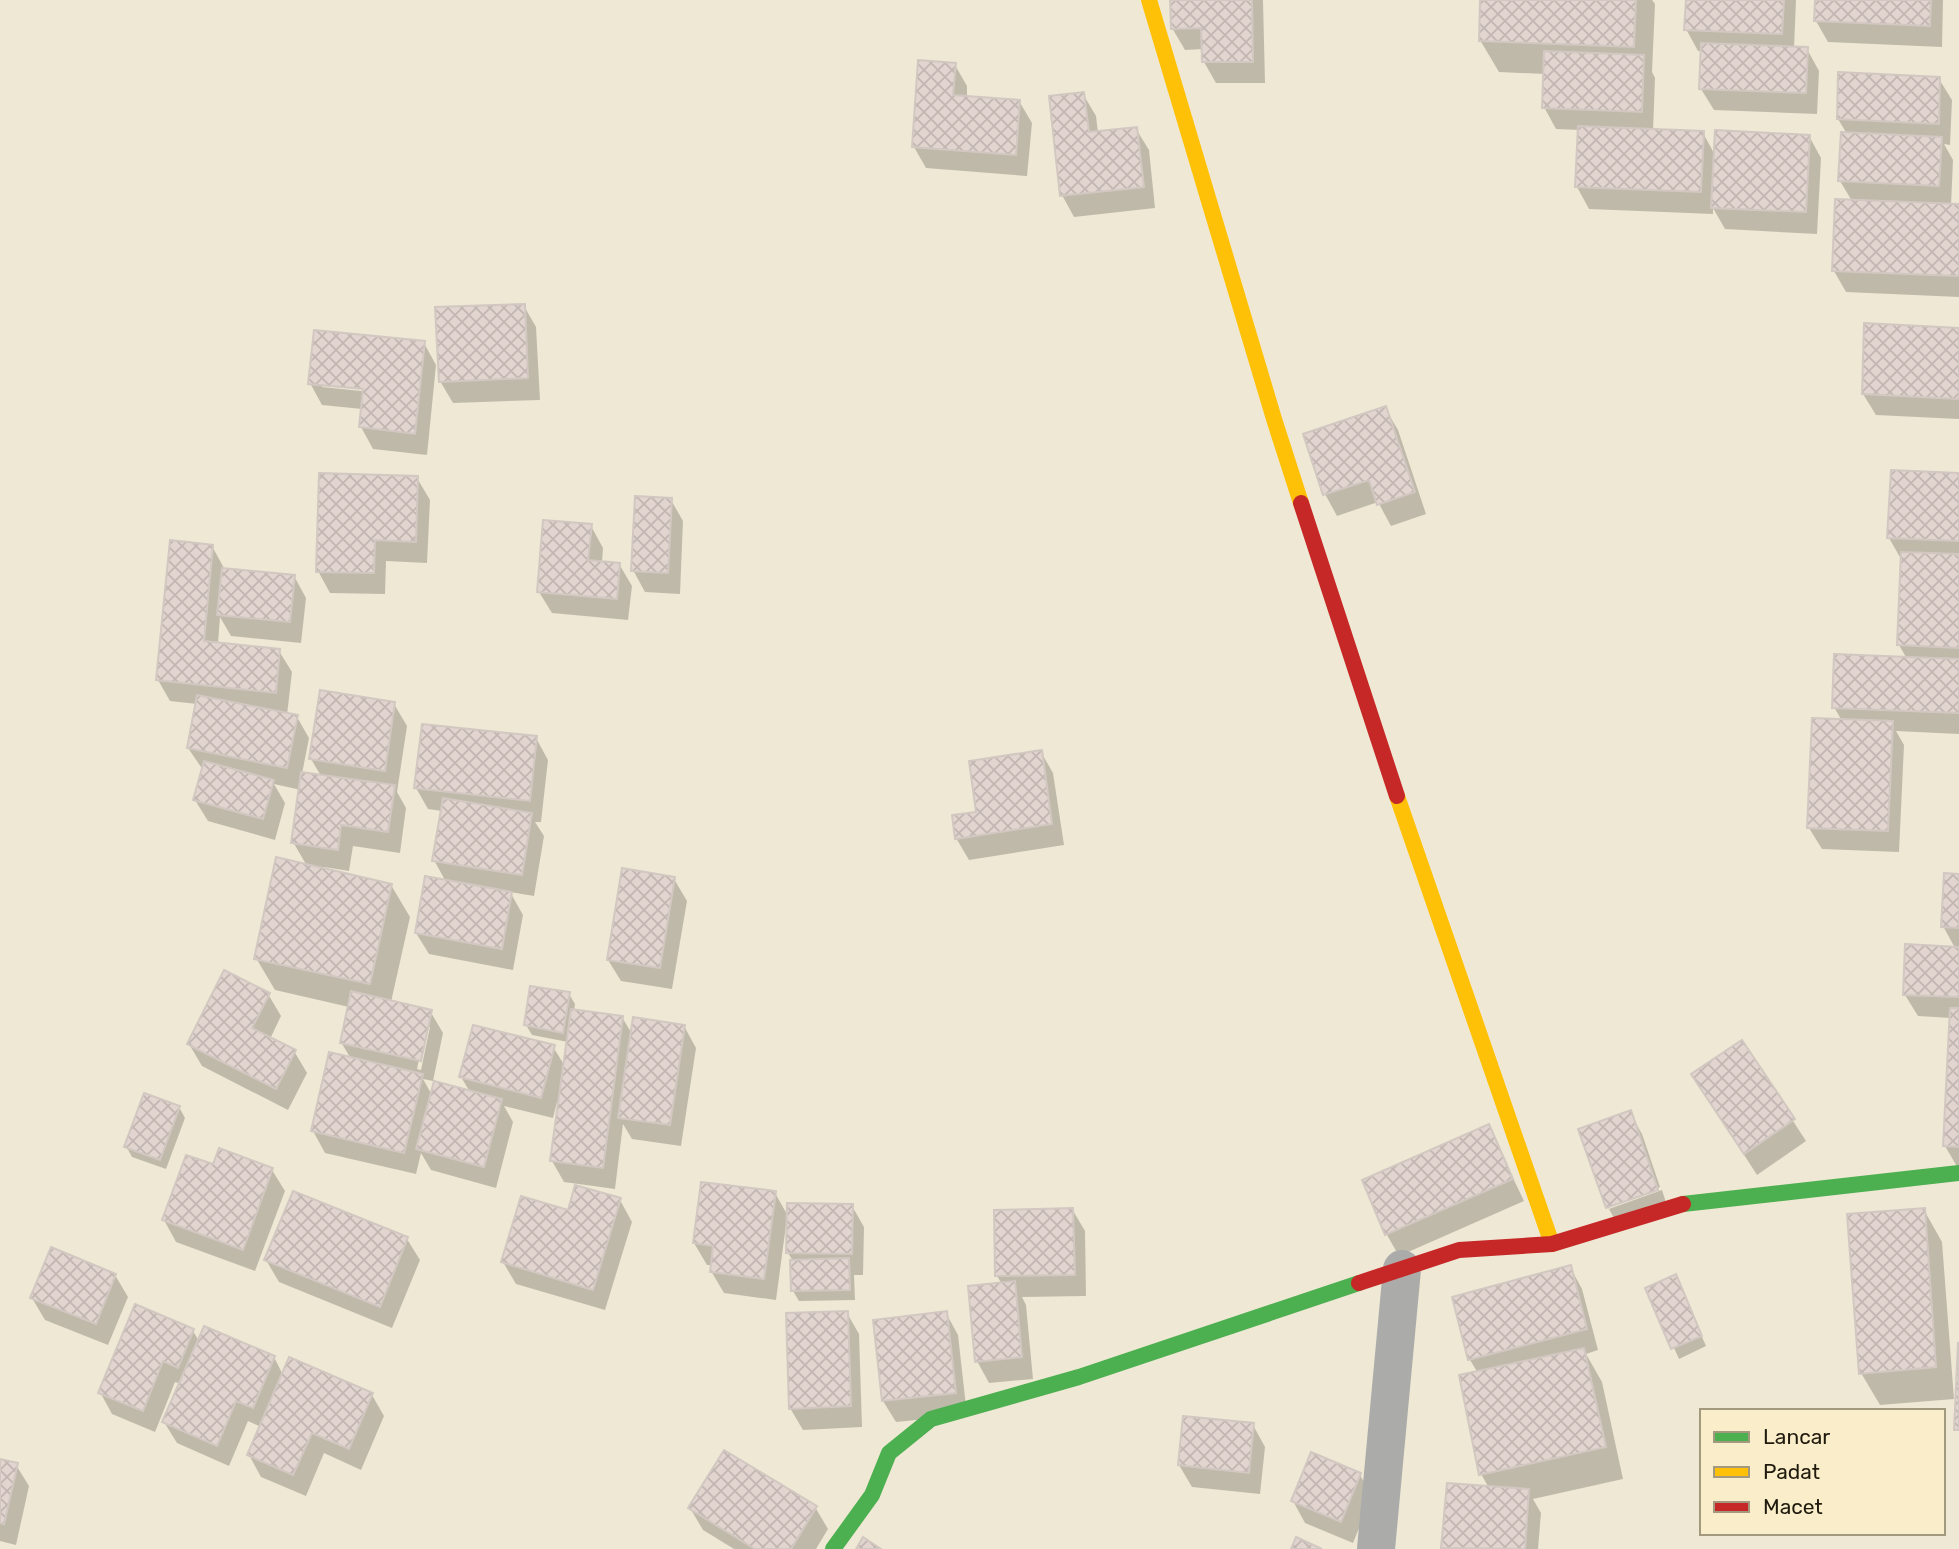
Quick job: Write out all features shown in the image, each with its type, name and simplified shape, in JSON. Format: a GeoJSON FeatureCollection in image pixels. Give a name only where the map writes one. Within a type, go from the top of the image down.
{"type":"FeatureCollection","features":[{"type":"Feature","properties":{"kind":"street"},"geometry":{"type":"LineString","coordinates":[[1149,0],[1274,419],[1423,876],[1552,1244]]}},
{"type":"Feature","properties":{"kind":"street"},"geometry":{"type":"LineString","coordinates":[[833,1549],[872,1495],[889,1453],[931,1419],[1079,1377],[1459,1250],[1552,1244],[1674,1205],[1959,1173]]}},
{"type":"Feature","properties":{"kind":"street"},"geometry":{"type":"LineString","coordinates":[[1376,1549],[1402,1269]]}},
{"type":"Feature","properties":{"kind":"building"},"geometry":{"type":"Polygon","coordinates":[[[1170,0],[1252,0],[1253,62],[1202,62],[1201,28],[1171,29],[1170,0]]]}},
{"type":"Feature","properties":{"kind":"building"},"geometry":{"type":"Polygon","coordinates":[[[1480,0],[1636,0],[1634,47],[1479,41],[1480,0]]]}},
{"type":"Feature","properties":{"kind":"building"},"geometry":{"type":"Polygon","coordinates":[[[1686,0],[1784,0],[1782,34],[1684,30],[1686,0]]]}},
{"type":"Feature","properties":{"kind":"building"},"geometry":{"type":"Polygon","coordinates":[[[1815,0],[1931,0],[1930,26],[1814,21],[1815,0]]]}},
{"type":"Feature","properties":{"kind":"building"},"geometry":{"type":"Polygon","coordinates":[[[1701,43],[1808,47],[1806,93],[1699,89],[1701,43]]]}},
{"type":"Feature","properties":{"kind":"building"},"geometry":{"type":"Polygon","coordinates":[[[1544,51],[1644,55],[1642,112],[1542,108],[1544,51]]]}},
{"type":"Feature","properties":{"kind":"building"},"geometry":{"type":"Polygon","coordinates":[[[918,60],[956,63],[953,95],[1020,100],[1016,155],[912,147],[918,60]]]}},
{"type":"Feature","properties":{"kind":"building"},"geometry":{"type":"Polygon","coordinates":[[[1838,72],[1940,77],[1939,124],[1837,119],[1838,72]]]}},
{"type":"Feature","properties":{"kind":"building"},"geometry":{"type":"Polygon","coordinates":[[[1084,92],[1089,132],[1137,127],[1144,187],[1060,196],[1049,96],[1084,92]]]}},
{"type":"Feature","properties":{"kind":"building"},"geometry":{"type":"Polygon","coordinates":[[[1578,126],[1704,131],[1701,192],[1575,187],[1578,126]]]}},
{"type":"Feature","properties":{"kind":"building"},"geometry":{"type":"Polygon","coordinates":[[[1715,130],[1810,135],[1806,212],[1711,208],[1715,130]]]}},
{"type":"Feature","properties":{"kind":"building"},"geometry":{"type":"Polygon","coordinates":[[[1841,132],[1942,137],[1939,186],[1838,181],[1841,132]]]}},
{"type":"Feature","properties":{"kind":"building"},"geometry":{"type":"Polygon","coordinates":[[[1835,199],[1959,204],[1959,276],[1832,271],[1835,199]]]}},
{"type":"Feature","properties":{"kind":"building"},"geometry":{"type":"Polygon","coordinates":[[[525,304],[528,378],[439,382],[435,307],[525,304]]]}},
{"type":"Feature","properties":{"kind":"building"},"geometry":{"type":"Polygon","coordinates":[[[1864,323],[1959,328],[1959,399],[1862,394],[1864,323]]]}},
{"type":"Feature","properties":{"kind":"building"},"geometry":{"type":"Polygon","coordinates":[[[314,330],[425,341],[415,434],[359,427],[363,389],[308,384],[314,330]]]}},
{"type":"Feature","properties":{"kind":"building"},"geometry":{"type":"Polygon","coordinates":[[[1386,406],[1415,492],[1377,505],[1369,480],[1323,495],[1303,434],[1386,406]]]}},
{"type":"Feature","properties":{"kind":"building"},"geometry":{"type":"Polygon","coordinates":[[[1891,470],[1959,473],[1959,541],[1887,538],[1891,470]]]}},
{"type":"Feature","properties":{"kind":"building"},"geometry":{"type":"Polygon","coordinates":[[[319,473],[418,476],[416,542],[375,540],[374,573],[316,572],[319,473]]]}},
{"type":"Feature","properties":{"kind":"building"},"geometry":{"type":"Polygon","coordinates":[[[635,496],[672,498],[668,573],[631,571],[635,496]]]}},
{"type":"Feature","properties":{"kind":"building"},"geometry":{"type":"Polygon","coordinates":[[[543,520],[592,524],[588,560],[620,563],[617,599],[537,592],[543,520]]]}},
{"type":"Feature","properties":{"kind":"building"},"geometry":{"type":"Polygon","coordinates":[[[170,540],[213,545],[204,641],[280,649],[276,693],[156,680],[170,540]]]}},
{"type":"Feature","properties":{"kind":"building"},"geometry":{"type":"Polygon","coordinates":[[[1901,552],[1959,554],[1959,648],[1897,645],[1901,552]]]}},
{"type":"Feature","properties":{"kind":"building"},"geometry":{"type":"Polygon","coordinates":[[[222,568],[295,575],[290,622],[217,615],[222,568]]]}},
{"type":"Feature","properties":{"kind":"building"},"geometry":{"type":"Polygon","coordinates":[[[1834,654],[1959,659],[1959,713],[1832,708],[1834,654]]]}},
{"type":"Feature","properties":{"kind":"building"},"geometry":{"type":"Polygon","coordinates":[[[320,690],[395,702],[385,771],[309,759],[320,690]]]}},
{"type":"Feature","properties":{"kind":"building"},"geometry":{"type":"Polygon","coordinates":[[[197,695],[298,715],[287,768],[187,748],[197,695]]]}},
{"type":"Feature","properties":{"kind":"building"},"geometry":{"type":"Polygon","coordinates":[[[1812,718],[1893,721],[1888,831],[1807,828],[1812,718]]]}},
{"type":"Feature","properties":{"kind":"building"},"geometry":{"type":"Polygon","coordinates":[[[422,724],[537,736],[530,801],[414,788],[422,724]]]}},
{"type":"Feature","properties":{"kind":"building"},"geometry":{"type":"Polygon","coordinates":[[[1042,750],[1052,824],[955,839],[952,815],[976,812],[969,761],[1042,750]]]}},
{"type":"Feature","properties":{"kind":"building"},"geometry":{"type":"Polygon","coordinates":[[[204,761],[274,780],[263,819],[193,800],[204,761]]]}},
{"type":"Feature","properties":{"kind":"building"},"geometry":{"type":"Polygon","coordinates":[[[301,772],[395,785],[388,832],[341,825],[338,850],[291,843],[301,772]]]}},
{"type":"Feature","properties":{"kind":"building"},"geometry":{"type":"Polygon","coordinates":[[[443,798],[532,813],[522,875],[432,861],[443,798]]]}},
{"type":"Feature","properties":{"kind":"building"},"geometry":{"type":"Polygon","coordinates":[[[276,857],[392,884],[370,984],[254,959],[276,857]]]}},
{"type":"Feature","properties":{"kind":"building"},"geometry":{"type":"Polygon","coordinates":[[[622,868],[675,877],[660,968],[607,960],[622,868]]]}},
{"type":"Feature","properties":{"kind":"building"},"geometry":{"type":"Polygon","coordinates":[[[1944,873],[1959,874],[1959,928],[1941,927],[1944,873]]]}},
{"type":"Feature","properties":{"kind":"building"},"geometry":{"type":"Polygon","coordinates":[[[425,876],[512,892],[502,949],[415,933],[425,876]]]}},
{"type":"Feature","properties":{"kind":"building"},"geometry":{"type":"Polygon","coordinates":[[[1905,944],[1959,947],[1959,997],[1903,995],[1905,944]]]}},
{"type":"Feature","properties":{"kind":"building"},"geometry":{"type":"Polygon","coordinates":[[[224,970],[270,993],[252,1028],[296,1050],[276,1089],[187,1044],[224,970]]]}},
{"type":"Feature","properties":{"kind":"building"},"geometry":{"type":"Polygon","coordinates":[[[530,986],[570,992],[563,1033],[524,1025],[530,986]]]}},
{"type":"Feature","properties":{"kind":"building"},"geometry":{"type":"Polygon","coordinates":[[[351,991],[432,1010],[421,1061],[340,1043],[351,991]]]}},
{"type":"Feature","properties":{"kind":"building"},"geometry":{"type":"Polygon","coordinates":[[[1950,1008],[1959,1008],[1959,1147],[1943,1146],[1950,1008]]]}},
{"type":"Feature","properties":{"kind":"building"},"geometry":{"type":"Polygon","coordinates":[[[571,1009],[623,1016],[603,1168],[550,1161],[571,1009]]]}},
{"type":"Feature","properties":{"kind":"building"},"geometry":{"type":"Polygon","coordinates":[[[633,1017],[685,1025],[670,1125],[618,1118],[633,1017]]]}},
{"type":"Feature","properties":{"kind":"building"},"geometry":{"type":"Polygon","coordinates":[[[473,1025],[555,1045],[541,1098],[459,1077],[473,1025]]]}},
{"type":"Feature","properties":{"kind":"building"},"geometry":{"type":"Polygon","coordinates":[[[1742,1040],[1795,1119],[1744,1154],[1691,1074],[1742,1040]]]}},
{"type":"Feature","properties":{"kind":"building"},"geometry":{"type":"Polygon","coordinates":[[[329,1052],[423,1074],[404,1153],[311,1131],[329,1052]]]}},
{"type":"Feature","properties":{"kind":"building"},"geometry":{"type":"Polygon","coordinates":[[[434,1081],[502,1099],[484,1167],[416,1149],[434,1081]]]}},
{"type":"Feature","properties":{"kind":"building"},"geometry":{"type":"Polygon","coordinates":[[[144,1093],[180,1106],[160,1160],[124,1147],[144,1093]]]}},
{"type":"Feature","properties":{"kind":"building"},"geometry":{"type":"Polygon","coordinates":[[[1631,1110],[1658,1190],[1606,1208],[1578,1129],[1631,1110]]]}},
{"type":"Feature","properties":{"kind":"building"},"geometry":{"type":"Polygon","coordinates":[[[1489,1124],[1513,1179],[1385,1235],[1362,1180],[1489,1124]]]}},
{"type":"Feature","properties":{"kind":"building"},"geometry":{"type":"Polygon","coordinates":[[[219,1148],[273,1168],[243,1250],[162,1220],[186,1155],[213,1164],[219,1148]]]}},
{"type":"Feature","properties":{"kind":"building"},"geometry":{"type":"Polygon","coordinates":[[[701,1182],[776,1191],[764,1279],[710,1272],[713,1246],[693,1243],[701,1182]]]}},
{"type":"Feature","properties":{"kind":"building"},"geometry":{"type":"Polygon","coordinates":[[[575,1185],[621,1198],[593,1290],[501,1262],[521,1196],[568,1210],[575,1185]]]}},
{"type":"Feature","properties":{"kind":"building"},"geometry":{"type":"Polygon","coordinates":[[[293,1191],[408,1237],[380,1307],[264,1260],[293,1191]]]}},
{"type":"Feature","properties":{"kind":"building"},"geometry":{"type":"Polygon","coordinates":[[[787,1203],[853,1204],[852,1254],[786,1253],[787,1203]]]}},
{"type":"Feature","properties":{"kind":"building"},"geometry":{"type":"Polygon","coordinates":[[[1073,1208],[1075,1275],[995,1276],[994,1210],[1073,1208]]]}},
{"type":"Feature","properties":{"kind":"building"},"geometry":{"type":"Polygon","coordinates":[[[1925,1208],[1936,1367],[1859,1374],[1847,1214],[1925,1208]]]}},
{"type":"Feature","properties":{"kind":"building"},"geometry":{"type":"Polygon","coordinates":[[[51,1247],[116,1274],[96,1324],[30,1298],[51,1247]]]}},
{"type":"Feature","properties":{"kind":"building"},"geometry":{"type":"Polygon","coordinates":[[[849,1258],[850,1290],[791,1291],[790,1260],[849,1258]]]}},
{"type":"Feature","properties":{"kind":"building"},"geometry":{"type":"Polygon","coordinates":[[[1571,1265],[1587,1329],[1468,1360],[1452,1297],[1571,1265]]]}},
{"type":"Feature","properties":{"kind":"building"},"geometry":{"type":"Polygon","coordinates":[[[1676,1274],[1702,1336],[1671,1349],[1645,1288],[1676,1274]]]}},
{"type":"Feature","properties":{"kind":"building"},"geometry":{"type":"Polygon","coordinates":[[[1015,1281],[1022,1357],[975,1362],[968,1286],[1015,1281]]]}},
{"type":"Feature","properties":{"kind":"building"},"geometry":{"type":"Polygon","coordinates":[[[135,1304],[194,1329],[178,1368],[163,1361],[143,1411],[98,1393],[135,1304]]]}},
{"type":"Feature","properties":{"kind":"building"},"geometry":{"type":"Polygon","coordinates":[[[848,1311],[851,1406],[789,1409],[786,1313],[848,1311]]]}},
{"type":"Feature","properties":{"kind":"building"},"geometry":{"type":"Polygon","coordinates":[[[947,1311],[956,1393],[882,1401],[873,1320],[947,1311]]]}},
{"type":"Feature","properties":{"kind":"building"},"geometry":{"type":"Polygon","coordinates":[[[204,1326],[275,1356],[253,1408],[236,1401],[217,1446],[162,1422],[204,1326]]]}},
{"type":"Feature","properties":{"kind":"building"},"geometry":{"type":"Polygon","coordinates":[[[1958,1343],[1959,1430],[1954,1430],[1958,1343]]]}},
{"type":"Feature","properties":{"kind":"building"},"geometry":{"type":"Polygon","coordinates":[[[1584,1348],[1606,1447],[1479,1475],[1459,1375],[1584,1348]]]}},
{"type":"Feature","properties":{"kind":"building"},"geometry":{"type":"Polygon","coordinates":[[[289,1357],[373,1393],[349,1449],[312,1433],[293,1475],[247,1455],[289,1357]]]}},
{"type":"Feature","properties":{"kind":"building"},"geometry":{"type":"Polygon","coordinates":[[[1183,1416],[1254,1423],[1249,1473],[1178,1465],[1183,1416]]]}},
{"type":"Feature","properties":{"kind":"building"},"geometry":{"type":"Polygon","coordinates":[[[724,1450],[817,1506],[791,1549],[755,1549],[688,1508],[724,1450]]]}},
{"type":"Feature","properties":{"kind":"building"},"geometry":{"type":"Polygon","coordinates":[[[1311,1452],[1361,1473],[1341,1522],[1291,1501],[1311,1452]]]}},
{"type":"Feature","properties":{"kind":"building"},"geometry":{"type":"Polygon","coordinates":[[[0,1459],[18,1463],[4,1524],[0,1523],[0,1459]]]}},
{"type":"Feature","properties":{"kind":"building"},"geometry":{"type":"Polygon","coordinates":[[[1447,1483],[1529,1489],[1525,1549],[1441,1548],[1447,1483]]]}},
{"type":"Feature","properties":{"kind":"building"},"geometry":{"type":"Polygon","coordinates":[[[863,1537],[881,1549],[856,1549],[863,1537]]]}},
{"type":"Feature","properties":{"kind":"building"},"geometry":{"type":"Polygon","coordinates":[[[1296,1537],[1322,1549],[1291,1549],[1296,1537]]]}},
{"type":"Feature","properties":{"kind":"traffic: fast"},"geometry":{"type":"LineString","coordinates":[[1683,1204],[1959,1173]]}},
{"type":"Feature","properties":{"kind":"traffic: fast"},"geometry":{"type":"LineString","coordinates":[[833,1549],[872,1495],[889,1453],[931,1419],[1079,1377],[1359,1283]]}},
{"type":"Feature","properties":{"kind":"traffic: slow"},"geometry":{"type":"LineString","coordinates":[[1149,0],[1301,503]]}},
{"type":"Feature","properties":{"kind":"traffic: slow"},"geometry":{"type":"LineString","coordinates":[[1397,796],[1552,1244]]}},
{"type":"Feature","properties":{"kind":"traffic: jam"},"geometry":{"type":"LineString","coordinates":[[1301,503],[1397,796]]}},
{"type":"Feature","properties":{"kind":"traffic: jam"},"geometry":{"type":"LineString","coordinates":[[1359,1283],[1459,1250],[1552,1244],[1683,1204]]}}]}
